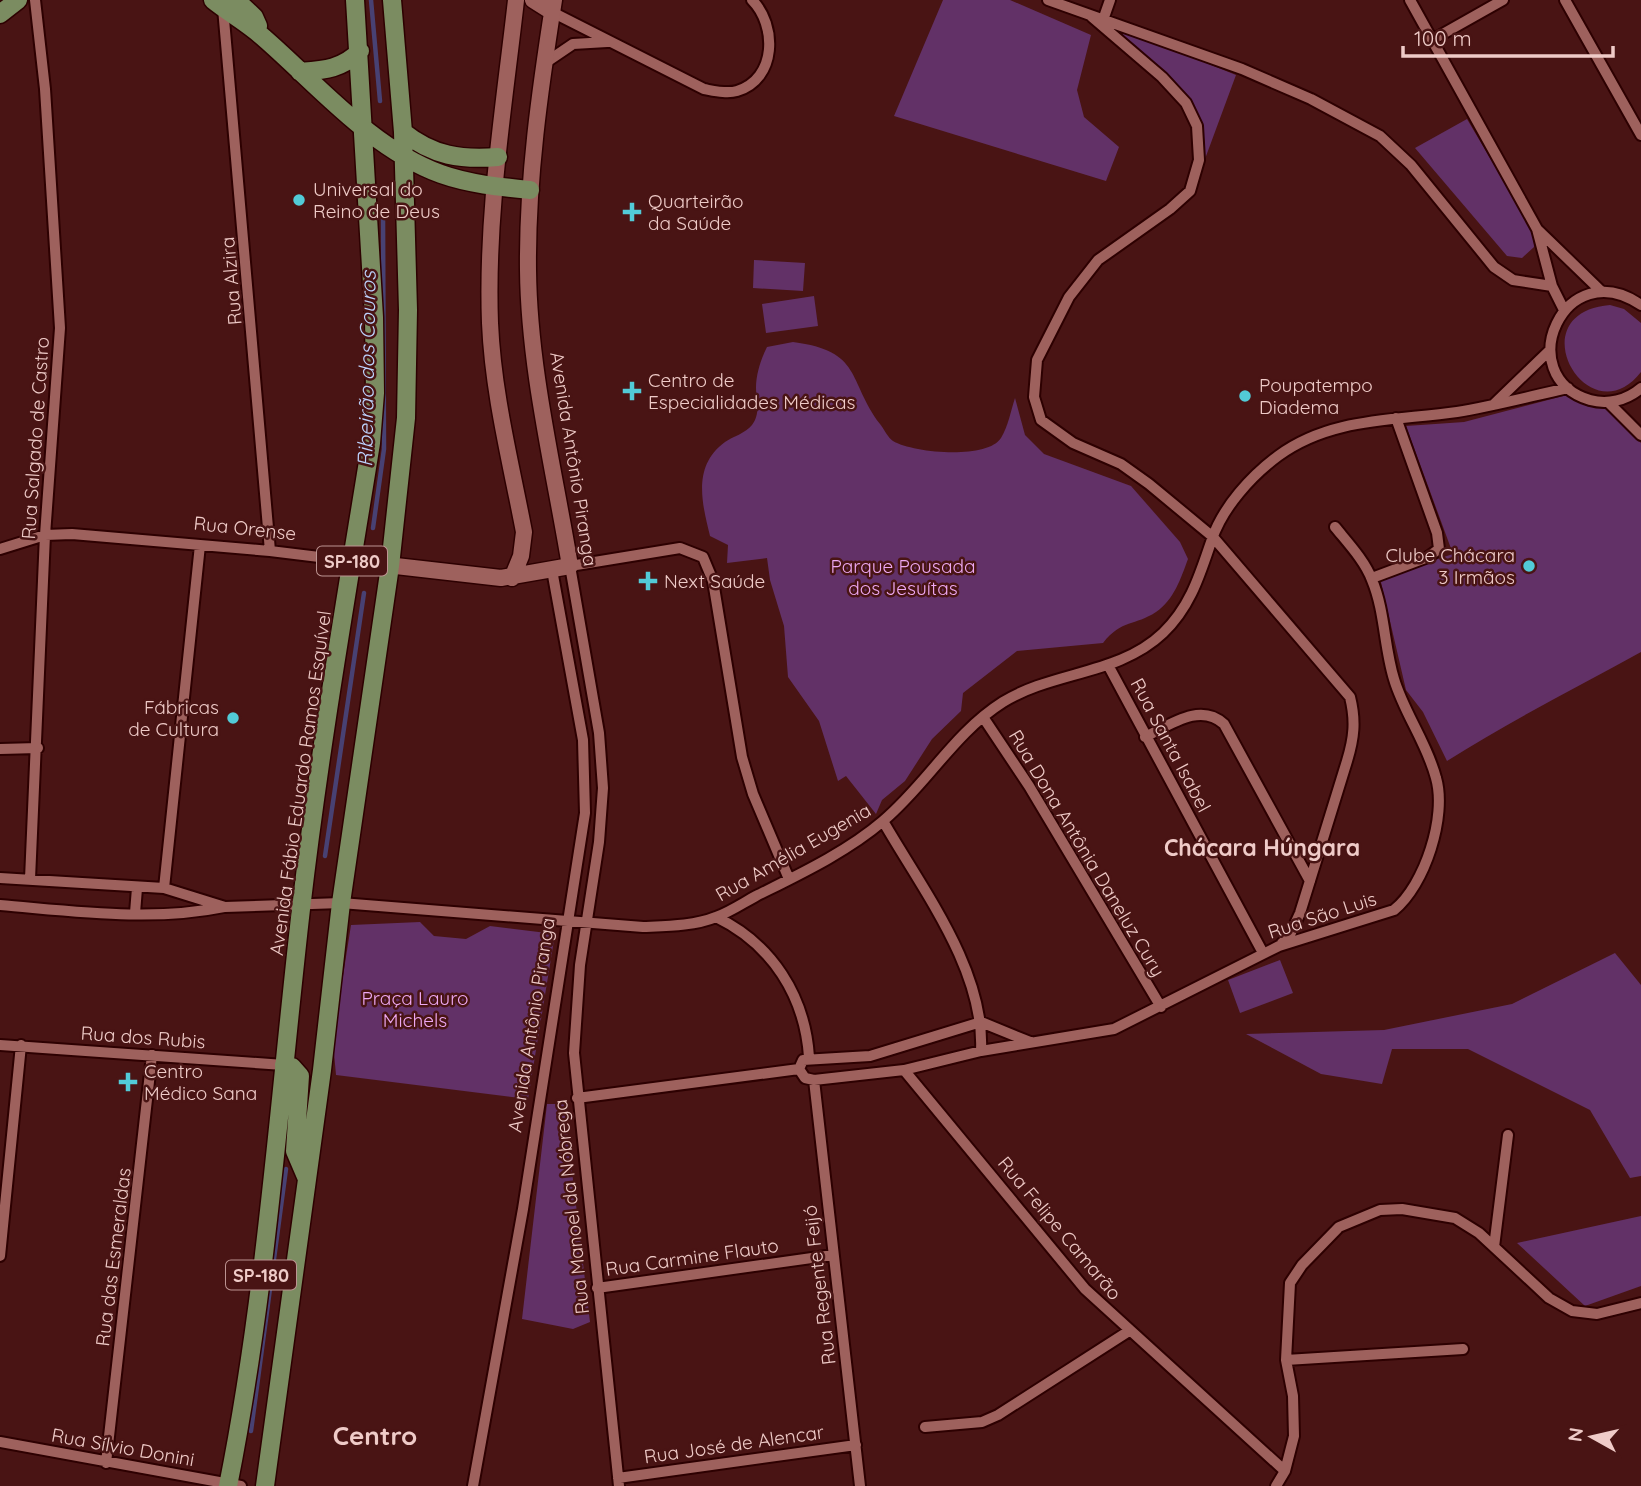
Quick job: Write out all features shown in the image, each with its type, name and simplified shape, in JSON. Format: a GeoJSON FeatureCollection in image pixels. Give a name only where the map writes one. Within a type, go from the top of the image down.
{"type":"FeatureCollection","features":[{"type":"Feature","properties":{"kind":"main road"},"geometry":{"type":"LineString","coordinates":[[0,14],[18,0]]}},
{"type":"Feature","properties":{"kind":"main road","name":"Avenida Fábio Eduardo Ramos Esquível"},"geometry":{"type":"LineString","coordinates":[[233,1485],[302,905],[371,443],[375,393],[364,126],[355,0]]}},
{"type":"Feature","properties":{"kind":"main road","name":"SP-180"},"geometry":{"type":"LineString","coordinates":[[265,1486],[341,903],[390,566],[409,374],[402,109],[392,0]]}},
{"type":"Feature","properties":{"kind":"main road"},"geometry":{"type":"LineString","coordinates":[[512,578],[521,556],[524,533],[500,407],[490,325],[489,272],[495,186],[516,0]]}},
{"type":"Feature","properties":{"kind":"main road"},"geometry":{"type":"LineString","coordinates":[[533,0],[553,6]]}},
{"type":"Feature","properties":{"kind":"main road"},"geometry":{"type":"LineString","coordinates":[[224,3],[254,17],[262,36],[300,72],[404,156],[441,174],[495,186],[530,190]]}},
{"type":"Feature","properties":{"kind":"main road","name":"Avenida Antônio Piranga"},"geometry":{"type":"LineString","coordinates":[[553,6],[530,190],[531,322],[570,566]]}},
{"type":"Feature","properties":{"kind":"main road"},"geometry":{"type":"LineString","coordinates":[[300,72],[337,67],[360,51]]}},
{"type":"Feature","properties":{"kind":"main road"},"geometry":{"type":"LineString","coordinates":[[364,126],[386,122],[402,109]]}},
{"type":"Feature","properties":{"kind":"main road"},"geometry":{"type":"LineString","coordinates":[[403,132],[417,143],[447,156],[498,157]]}},
{"type":"Feature","properties":{"kind":"main road","name":"Rua Orense"},"geometry":{"type":"LineString","coordinates":[[352,561],[512,578],[570,566]]}},
{"type":"Feature","properties":{"kind":"main road"},"geometry":{"type":"LineString","coordinates":[[284,1065],[292,1067],[300,1076],[295,1151],[307,1179]]}},
{"type":"Feature","properties":{"kind":"street","name":"Rua Salgado de Castro"},"geometry":{"type":"LineString","coordinates":[[30,879],[46,535],[60,328],[46,102],[35,0]]}},
{"type":"Feature","properties":{"kind":"street"},"geometry":{"type":"LineString","coordinates":[[553,6],[609,42],[704,89],[740,91],[758,79],[769,55],[767,22],[752,0]]}},
{"type":"Feature","properties":{"kind":"street"},"geometry":{"type":"LineString","coordinates":[[1048,0],[1265,79],[1380,136],[1411,165],[1493,267],[1513,280],[1552,286]]}},
{"type":"Feature","properties":{"kind":"street"},"geometry":{"type":"LineString","coordinates":[[1098,19],[1110,0]]}},
{"type":"Feature","properties":{"kind":"street"},"geometry":{"type":"LineString","coordinates":[[1409,0],[1537,229],[1552,286],[1564,310]]}},
{"type":"Feature","properties":{"kind":"street"},"geometry":{"type":"LineString","coordinates":[[1432,40],[1503,0]]}},
{"type":"Feature","properties":{"kind":"street"},"geometry":{"type":"LineString","coordinates":[[1565,0],[1641,135]]}},
{"type":"Feature","properties":{"kind":"street","name":"Rua Alzira"},"geometry":{"type":"LineString","coordinates":[[224,3],[270,551]]}},
{"type":"Feature","properties":{"kind":"street"},"geometry":{"type":"LineString","coordinates":[[1098,19],[1162,77],[1186,103],[1197,126],[1198,170],[1190,191],[1170,209],[1098,261],[1069,296],[1037,360],[1034,397],[1041,420],[1055,431],[1094,453],[1121,464],[1213,537],[1350,697],[1355,717],[1354,736],[1310,881],[1289,937],[1279,946]]}},
{"type":"Feature","properties":{"kind":"street"},"geometry":{"type":"LineString","coordinates":[[545,63],[573,44],[609,42]]}},
{"type":"Feature","properties":{"kind":"street"},"geometry":{"type":"LineString","coordinates":[[1537,229],[1602,292]]}},
{"type":"Feature","properties":{"kind":"street"},"geometry":{"type":"LineString","coordinates":[[1641,305],[1636,298],[1602,292],[1582,297],[1564,310],[1556,322],[1550,350],[1552,364],[1568,388],[1580,396],[1608,402],[1622,400],[1641,388]]}},
{"type":"Feature","properties":{"kind":"street"},"geometry":{"type":"LineString","coordinates":[[1493,405],[1550,350]]}},
{"type":"Feature","properties":{"kind":"street","name":"Rua Amélia Eugenia"},"geometry":{"type":"LineString","coordinates":[[225,907],[341,903],[643,927],[680,925],[716,917],[789,879],[883,821],[965,730],[1005,701],[1067,676],[1108,665],[1134,654],[1162,634],[1186,606],[1205,567],[1213,537],[1245,486],[1278,456],[1313,434],[1374,419],[1493,405],[1568,388]]}},
{"type":"Feature","properties":{"kind":"street"},"geometry":{"type":"LineString","coordinates":[[1608,402],[1641,435]]}},
{"type":"Feature","properties":{"kind":"street"},"geometry":{"type":"LineString","coordinates":[[1372,578],[1435,553],[1439,542],[1396,418]]}},
{"type":"Feature","properties":{"kind":"street","name":"Rua São Luis"},"geometry":{"type":"LineString","coordinates":[[904,1070],[981,1051],[1114,1029],[1263,953],[1394,910],[1407,899],[1427,861],[1438,802],[1437,780],[1394,678],[1372,578],[1335,527]]}},
{"type":"Feature","properties":{"kind":"street","name":"Rua Orense"},"geometry":{"type":"LineString","coordinates":[[0,549],[46,535],[102,536],[352,561]]}},
{"type":"Feature","properties":{"kind":"street"},"geometry":{"type":"LineString","coordinates":[[164,888],[200,545]]}},
{"type":"Feature","properties":{"kind":"street"},"geometry":{"type":"LineString","coordinates":[[570,566],[680,548],[703,557],[713,580],[742,757],[753,794],[789,879]]}},
{"type":"Feature","properties":{"kind":"street","name":"Avenida Antônio Piranga"},"geometry":{"type":"LineString","coordinates":[[570,566],[599,733],[603,775],[601,823],[585,923]]}},
{"type":"Feature","properties":{"kind":"street","name":"Avenida Antônio Piranga"},"geometry":{"type":"LineString","coordinates":[[473,1486],[513,1269],[570,922],[585,813],[585,765],[552,570]]}},
{"type":"Feature","properties":{"kind":"street","name":"Rua Santa Isabel"},"geometry":{"type":"LineString","coordinates":[[1108,665],[1263,953]]}},
{"type":"Feature","properties":{"kind":"street"},"geometry":{"type":"LineString","coordinates":[[1145,737],[1192,715],[1216,717],[1224,724],[1310,881]]}},
{"type":"Feature","properties":{"kind":"street","name":"Rua Dona Antônia Daneluz Cury"},"geometry":{"type":"LineString","coordinates":[[983,717],[1029,786],[1161,1007]]}},
{"type":"Feature","properties":{"kind":"street"},"geometry":{"type":"LineString","coordinates":[[0,749],[38,748]]}},
{"type":"Feature","properties":{"kind":"street"},"geometry":{"type":"LineString","coordinates":[[883,821],[967,969],[981,1022],[981,1051]]}},
{"type":"Feature","properties":{"kind":"street"},"geometry":{"type":"LineString","coordinates":[[0,878],[164,888],[195,895],[225,907]]}},
{"type":"Feature","properties":{"kind":"street"},"geometry":{"type":"LineString","coordinates":[[135,913],[136,888]]}},
{"type":"Feature","properties":{"kind":"street"},"geometry":{"type":"LineString","coordinates":[[0,905],[192,914],[225,907]]}},
{"type":"Feature","properties":{"kind":"street"},"geometry":{"type":"LineString","coordinates":[[716,917],[752,941],[782,974],[799,1007],[808,1057]]}},
{"type":"Feature","properties":{"kind":"street","name":"Rua Manoel da Nóbrega"},"geometry":{"type":"LineString","coordinates":[[585,923],[574,1033],[577,1098],[618,1482]]}},
{"type":"Feature","properties":{"kind":"street"},"geometry":{"type":"LineString","coordinates":[[799,1069],[803,1060],[808,1057],[859,1058],[981,1022],[1030,1042]]}},
{"type":"Feature","properties":{"kind":"street","name":"Rua dos Rubis"},"geometry":{"type":"LineString","coordinates":[[0,1045],[284,1065]]}},
{"type":"Feature","properties":{"kind":"street"},"geometry":{"type":"LineString","coordinates":[[0,1256],[3,1198],[21,1045]]}},
{"type":"Feature","properties":{"kind":"street"},"geometry":{"type":"LineString","coordinates":[[799,1069],[806,1078],[814,1080],[904,1070],[903,1047]]}},
{"type":"Feature","properties":{"kind":"street","name":"Rua das Esmeraldas"},"geometry":{"type":"LineString","coordinates":[[106,1463],[152,1055]]}},
{"type":"Feature","properties":{"kind":"street"},"geometry":{"type":"LineString","coordinates":[[577,1098],[799,1069]]}},
{"type":"Feature","properties":{"kind":"street","name":"Rua Felipe Camarão"},"geometry":{"type":"LineString","coordinates":[[904,1070],[1085,1289],[1285,1471]]}},
{"type":"Feature","properties":{"kind":"street","name":"Rua Regente Feijó"},"geometry":{"type":"LineString","coordinates":[[814,1080],[860,1486]]}},
{"type":"Feature","properties":{"kind":"street"},"geometry":{"type":"LineString","coordinates":[[1494,1247],[1508,1135]]}},
{"type":"Feature","properties":{"kind":"street"},"geometry":{"type":"LineString","coordinates":[[1276,1486],[1285,1471],[1294,1436],[1293,1396],[1286,1360],[1290,1283],[1302,1265],[1339,1227],[1380,1210],[1422,1211],[1455,1219],[1479,1233],[1549,1298],[1572,1311],[1597,1314],[1641,1303]]}},
{"type":"Feature","properties":{"kind":"street","name":"Rua Carmine Flauto"},"geometry":{"type":"LineString","coordinates":[[597,1289],[833,1255]]}},
{"type":"Feature","properties":{"kind":"street"},"geometry":{"type":"LineString","coordinates":[[925,1427],[982,1422],[998,1415],[1129,1331]]}},
{"type":"Feature","properties":{"kind":"street"},"geometry":{"type":"LineString","coordinates":[[1286,1360],[1464,1349]]}},
{"type":"Feature","properties":{"kind":"street","name":"Rua Sílvio Donini"},"geometry":{"type":"LineString","coordinates":[[0,1442],[233,1485]]}},
{"type":"Feature","properties":{"kind":"street","name":"Rua José de Alencar"},"geometry":{"type":"LineString","coordinates":[[618,1482],[856,1446]]}},
{"type":"Feature","properties":{"kind":"green space"},"geometry":{"type":"Polygon","coordinates":[[[943,0],[1010,0],[1091,35],[1077,90],[1084,117],[1119,147],[1106,181],[894,116],[943,0]]]}},
{"type":"Feature","properties":{"kind":"green space"},"geometry":{"type":"Polygon","coordinates":[[[1105,22],[1236,75],[1195,186],[1205,150],[1203,130],[1195,111],[1169,77],[1105,22]]]}},
{"type":"Feature","properties":{"kind":"green space"},"geometry":{"type":"Polygon","coordinates":[[[1467,119],[1533,231],[1534,247],[1522,258],[1507,256],[1415,148],[1467,119]]]}},
{"type":"Feature","properties":{"kind":"green space"},"geometry":{"type":"Polygon","coordinates":[[[754,260],[805,263],[803,291],[753,288],[754,260]]]}},
{"type":"Feature","properties":{"kind":"green space"},"geometry":{"type":"Polygon","coordinates":[[[814,296],[818,326],[766,333],[762,304],[814,296]]]}},
{"type":"Feature","properties":{"kind":"green space"},"geometry":{"type":"Polygon","coordinates":[[[1610,305],[1624,309],[1641,323],[1641,372],[1621,389],[1601,391],[1584,382],[1571,367],[1565,347],[1568,328],[1582,313],[1610,305]]]}},
{"type":"Feature","properties":{"kind":"green space","name":"Parque Pousada dos Jesuítas"},"geometry":{"type":"Polygon","coordinates":[[[793,342],[815,346],[843,360],[889,438],[916,449],[966,452],[993,445],[1003,434],[1015,398],[1025,435],[1044,454],[1131,486],[1180,542],[1188,559],[1172,595],[1156,612],[1116,630],[1103,643],[1017,651],[963,693],[961,711],[932,739],[905,781],[882,800],[876,814],[846,776],[838,781],[819,721],[788,677],[784,626],[770,580],[767,558],[727,563],[728,545],[710,536],[704,511],[702,486],[708,462],[725,442],[746,430],[755,420],[757,377],[767,347],[793,342]]]}},
{"type":"Feature","properties":{"kind":"green space","name":"Clube Chácara 3 Irmãos"},"geometry":{"type":"Polygon","coordinates":[[[1567,395],[1587,406],[1606,409],[1641,443],[1641,652],[1519,718],[1447,761],[1423,712],[1406,690],[1380,578],[1453,554],[1406,426],[1464,422],[1567,395]]]}},
{"type":"Feature","properties":{"kind":"green space","name":"Praça Lauro Michels"},"geometry":{"type":"Polygon","coordinates":[[[420,922],[434,936],[466,939],[490,926],[555,934],[528,1099],[336,1075],[334,1053],[337,1014],[351,925],[420,922]]]}},
{"type":"Feature","properties":{"kind":"green space"},"geometry":{"type":"Polygon","coordinates":[[[1615,953],[1641,985],[1641,1176],[1630,1178],[1590,1110],[1468,1049],[1392,1049],[1382,1084],[1321,1074],[1246,1034],[1384,1030],[1512,1004],[1615,953]]]}},
{"type":"Feature","properties":{"kind":"green space"},"geometry":{"type":"Polygon","coordinates":[[[1280,960],[1293,993],[1240,1013],[1228,980],[1280,960]]]}},
{"type":"Feature","properties":{"kind":"green space"},"geometry":{"type":"Polygon","coordinates":[[[547,1104],[564,1104],[590,1322],[573,1329],[522,1319],[547,1104]]]}},
{"type":"Feature","properties":{"kind":"green space"},"geometry":{"type":"Polygon","coordinates":[[[1641,1216],[1641,1286],[1585,1306],[1517,1243],[1641,1216]]]}},
{"type":"Feature","properties":{"kind":"waterway","name":"Ribeirão dos Couros"},"geometry":{"type":"LineString","coordinates":[[371,0],[380,101]]}},
{"type":"Feature","properties":{"kind":"waterway","name":"Ribeirão dos Couros"},"geometry":{"type":"LineString","coordinates":[[373,528],[384,449],[383,211]]}},
{"type":"Feature","properties":{"kind":"waterway"},"geometry":{"type":"LineString","coordinates":[[325,856],[364,593]]}},
{"type":"Feature","properties":{"kind":"waterway"},"geometry":{"type":"LineString","coordinates":[[251,1431],[286,1169]]}},
{"type":"Feature","properties":{"kind":"place","name":"Universal do Reino de Deus"},"geometry":{"type":"Point","coordinates":[299,200]}},
{"type":"Feature","properties":{"kind":"place","name":"Quarteirão da Saúde"},"geometry":{"type":"Point","coordinates":[632,212]}},
{"type":"Feature","properties":{"kind":"place","name":"Centro de Especialidades Médicas"},"geometry":{"type":"Point","coordinates":[632,391]}},
{"type":"Feature","properties":{"kind":"place","name":"Poupatempo Diadema"},"geometry":{"type":"Point","coordinates":[1245,396]}},
{"type":"Feature","properties":{"kind":"place","name":"Clube Chácara 3 Irmãos"},"geometry":{"type":"Point","coordinates":[1529,566]}},
{"type":"Feature","properties":{"kind":"place","name":"Next Saúde"},"geometry":{"type":"Point","coordinates":[648,581]}},
{"type":"Feature","properties":{"kind":"place","name":"Fábricas de Cultura"},"geometry":{"type":"Point","coordinates":[233,718]}},
{"type":"Feature","properties":{"kind":"place","name":"Centro Médico Sana"},"geometry":{"type":"Point","coordinates":[128,1082]}},
{"type":"Feature","properties":{"kind":"district","name":"Chácara Húngara"},"geometry":{"type":"Point","coordinates":[1262,847]}},
{"type":"Feature","properties":{"kind":"district","name":"Centro"},"geometry":{"type":"Point","coordinates":[375,1435]}}]}
